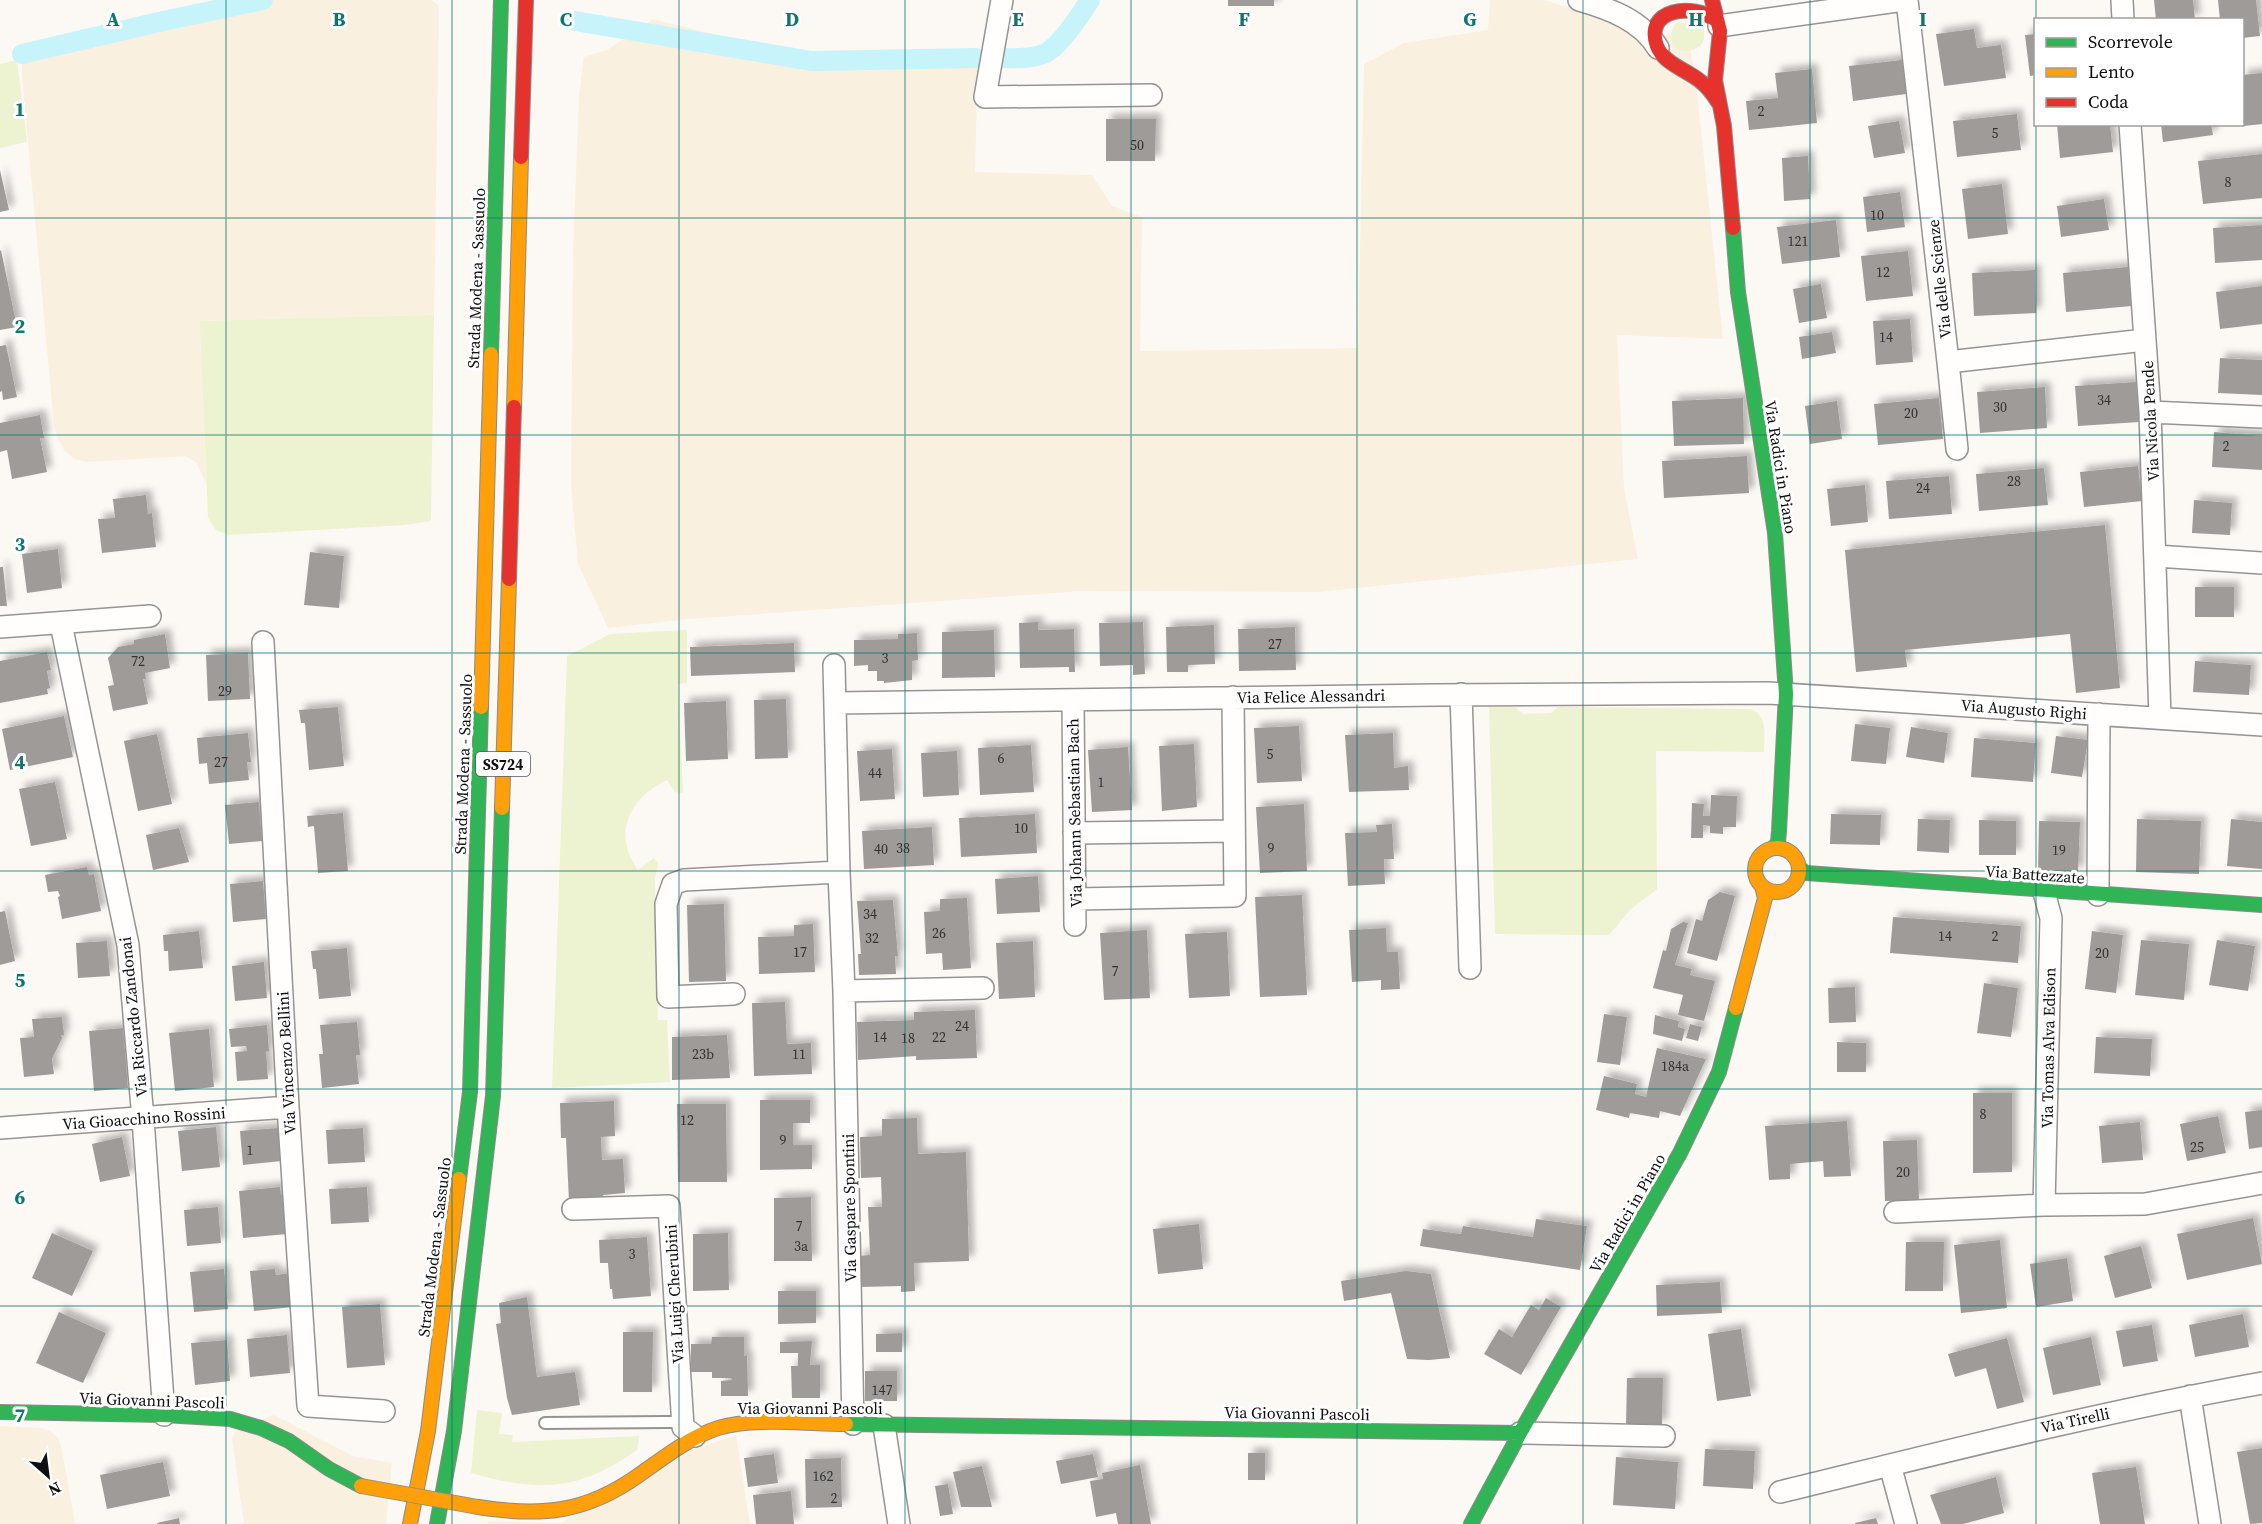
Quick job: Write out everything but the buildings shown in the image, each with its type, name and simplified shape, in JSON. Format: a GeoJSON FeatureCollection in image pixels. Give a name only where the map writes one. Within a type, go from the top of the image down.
{"type":"FeatureCollection","features":[{"type":"Feature","properties":{"kind":"main road","name":"Strada Modena - Sassuolo"},"geometry":{"type":"LineString","coordinates":[[410,1524],[428,1431],[470,1092],[501,0]]}},
{"type":"Feature","properties":{"kind":"main road","name":"SS724"},"geometry":{"type":"LineString","coordinates":[[437,1524],[454,1431],[493,1096],[526,0]]}},
{"type":"Feature","properties":{"kind":"main road","name":"Via Radici in Piano"},"geometry":{"type":"LineString","coordinates":[[1471,1524],[1520,1432],[1680,1153],[1719,1072],[1767,892],[1756,876],[1755,866],[1760,856],[1779,846],[1786,694],[1775,534],[1738,292],[1724,126],[1714,71],[1718,30],[1712,0]]}},
{"type":"Feature","properties":{"kind":"main road"},"geometry":{"type":"LineString","coordinates":[[1678,4],[1702,6],[1709,10],[1718,30],[1715,52],[1700,64],[1689,67],[1666,56],[1655,37],[1661,15],[1678,4]]}},
{"type":"Feature","properties":{"kind":"main road","name":"Via Radici in Piano"},"geometry":{"type":"LineString","coordinates":[[1666,56],[1703,82],[1718,102]]}},
{"type":"Feature","properties":{"kind":"main road"},"geometry":{"type":"LineString","coordinates":[[1767,892],[1788,889],[1801,873],[1794,855],[1779,846]]}},
{"type":"Feature","properties":{"kind":"main road","name":"Via Battezzate"},"geometry":{"type":"LineString","coordinates":[[1801,873],[2098,896],[2262,905]]}},
{"type":"Feature","properties":{"kind":"main road","name":"Via Giovanni Pascoli"},"geometry":{"type":"LineString","coordinates":[[0,1413],[164,1415],[231,1419],[261,1428],[289,1441],[329,1469],[361,1486],[507,1512],[537,1513],[570,1509],[609,1495],[674,1448],[689,1432],[741,1423],[1520,1432]]}},
{"type":"Feature","properties":{"kind":"street"},"geometry":{"type":"LineString","coordinates":[[1002,0],[985,97],[1151,95]]}},
{"type":"Feature","properties":{"kind":"street"},"geometry":{"type":"LineString","coordinates":[[1718,30],[1905,0]]}},
{"type":"Feature","properties":{"kind":"street","name":"Via delle Scienze"},"geometry":{"type":"LineString","coordinates":[[1905,0],[1948,362],[2145,340]]}},
{"type":"Feature","properties":{"kind":"street"},"geometry":{"type":"LineString","coordinates":[[2122,0],[2123,18]]}},
{"type":"Feature","properties":{"kind":"street"},"geometry":{"type":"LineString","coordinates":[[1588,3],[1648,14],[1678,4]]}},
{"type":"Feature","properties":{"kind":"street"},"geometry":{"type":"LineString","coordinates":[[1588,3],[1639,26],[1646,31],[1666,56]]}},
{"type":"Feature","properties":{"kind":"street","name":"Via Nicola Pende"},"geometry":{"type":"LineString","coordinates":[[2130,126],[2150,412],[2160,718]]}},
{"type":"Feature","properties":{"kind":"street"},"geometry":{"type":"LineString","coordinates":[[1948,362],[1957,449]]}},
{"type":"Feature","properties":{"kind":"street"},"geometry":{"type":"LineString","coordinates":[[2150,412],[2262,417]]}},
{"type":"Feature","properties":{"kind":"street"},"geometry":{"type":"LineString","coordinates":[[2156,556],[2262,563]]}},
{"type":"Feature","properties":{"kind":"street"},"geometry":{"type":"LineString","coordinates":[[0,627],[150,616]]}},
{"type":"Feature","properties":{"kind":"street","name":"Via Riccardo Zandonai"},"geometry":{"type":"LineString","coordinates":[[61,624],[128,945],[164,1415]]}},
{"type":"Feature","properties":{"kind":"street","name":"Via Vincenzo Bellini"},"geometry":{"type":"LineString","coordinates":[[263,642],[288,1107],[308,1406],[384,1411]]}},
{"type":"Feature","properties":{"kind":"street","name":"Via Gaspare Spontini"},"geometry":{"type":"LineString","coordinates":[[834,665],[844,991],[853,1424]]}},
{"type":"Feature","properties":{"kind":"street"},"geometry":{"type":"LineString","coordinates":[[1461,694],[1470,968]]}},
{"type":"Feature","properties":{"kind":"street","name":"Via Felice Alessandri"},"geometry":{"type":"LineString","coordinates":[[835,703],[1461,694],[1786,694]]}},
{"type":"Feature","properties":{"kind":"street","name":"Via Augusto Righi"},"geometry":{"type":"LineString","coordinates":[[1786,694],[2262,725]]}},
{"type":"Feature","properties":{"kind":"street"},"geometry":{"type":"LineString","coordinates":[[1075,899],[1234,896],[1233,697]]}},
{"type":"Feature","properties":{"kind":"street","name":"Via Johann Sebastian Bach"},"geometry":{"type":"LineString","coordinates":[[1072,700],[1076,925]]}},
{"type":"Feature","properties":{"kind":"street"},"geometry":{"type":"LineString","coordinates":[[2098,896],[2099,714]]}},
{"type":"Feature","properties":{"kind":"street"},"geometry":{"type":"LineString","coordinates":[[1074,833],[1234,831]]}},
{"type":"Feature","properties":{"kind":"street"},"geometry":{"type":"LineString","coordinates":[[734,994],[668,997],[666,904],[672,884],[684,880],[839,872]]}},
{"type":"Feature","properties":{"kind":"street","name":"Via Tomas Alva Edison"},"geometry":{"type":"LineString","coordinates":[[2044,892],[2051,918],[2044,1205]]}},
{"type":"Feature","properties":{"kind":"street"},"geometry":{"type":"LineString","coordinates":[[844,991],[983,988]]}},
{"type":"Feature","properties":{"kind":"street","name":"Via Gioacchino Rossini"},"geometry":{"type":"LineString","coordinates":[[0,1128],[288,1107]]}},
{"type":"Feature","properties":{"kind":"street"},"geometry":{"type":"LineString","coordinates":[[1895,1212],[2044,1205],[2145,1204],[2262,1182]]}},
{"type":"Feature","properties":{"kind":"street","name":"Via Luigi Cherubini"},"geometry":{"type":"LineString","coordinates":[[573,1209],[669,1206],[689,1432]]}},
{"type":"Feature","properties":{"kind":"street","name":"Via Tirelli"},"geometry":{"type":"LineString","coordinates":[[1780,1492],[2037,1428],[2262,1383]]}},
{"type":"Feature","properties":{"kind":"street"},"geometry":{"type":"LineString","coordinates":[[2190,1396],[2210,1524]]}},
{"type":"Feature","properties":{"kind":"street"},"geometry":{"type":"LineString","coordinates":[[884,1425],[899,1524]]}},
{"type":"Feature","properties":{"kind":"street"},"geometry":{"type":"LineString","coordinates":[[1520,1432],[1664,1436]]}},
{"type":"Feature","properties":{"kind":"street"},"geometry":{"type":"LineString","coordinates":[[1890,1465],[1906,1524]]}},
{"type":"Feature","properties":{"kind":"lane"},"geometry":{"type":"LineString","coordinates":[[545,1423],[674,1422],[689,1432]]}},
{"type":"Feature","properties":{"kind":"shaded area"},"geometry":{"type":"Polygon","coordinates":[[[231,0],[431,0],[439,6],[434,315],[201,321],[206,483],[196,462],[185,456],[87,462],[74,459],[64,450],[54,426],[22,77],[24,56],[47,46],[231,0]]]}},
{"type":"Feature","properties":{"kind":"shaded area"},"geometry":{"type":"Polygon","coordinates":[[[1490,0],[1543,0],[1689,41],[1696,82],[1723,339],[1617,335],[1624,488],[1638,559],[1319,592],[1082,591],[689,619],[608,628],[578,564],[571,484],[573,256],[579,95],[584,57],[607,50],[653,19],[757,45],[817,56],[978,55],[975,172],[1092,175],[1112,206],[1142,217],[1140,351],[1358,348],[1364,64],[1404,43],[1488,30],[1490,0]]]}},
{"type":"Feature","properties":{"kind":"shaded area"},"geometry":{"type":"Polygon","coordinates":[[[274,1415],[353,1456],[392,1463],[386,1524],[244,1524],[232,1439],[235,1432],[243,1427],[274,1415]]]}},
{"type":"Feature","properties":{"kind":"shaded area"},"geometry":{"type":"Polygon","coordinates":[[[0,1426],[42,1428],[57,1437],[61,1445],[75,1524],[0,1524],[0,1426]]]}},
{"type":"Feature","properties":{"kind":"shaded area"},"geometry":{"type":"Polygon","coordinates":[[[736,1435],[750,1524],[487,1524],[488,1521],[561,1523],[694,1449],[736,1435]]]}},
{"type":"Feature","properties":{"kind":"green space"},"geometry":{"type":"Polygon","coordinates":[[[1676,22],[1702,25],[1704,36],[1701,45],[1686,51],[1678,49],[1672,43],[1671,34],[1676,22]]]}},
{"type":"Feature","properties":{"kind":"green space"},"geometry":{"type":"Polygon","coordinates":[[[17,60],[27,142],[0,148],[0,64],[17,60]]]}},
{"type":"Feature","properties":{"kind":"green space"},"geometry":{"type":"Polygon","coordinates":[[[434,315],[431,521],[405,525],[228,535],[216,530],[208,518],[200,321],[434,315]]]}},
{"type":"Feature","properties":{"kind":"green space"},"geometry":{"type":"Polygon","coordinates":[[[687,630],[687,683],[678,684],[683,793],[675,792],[667,780],[654,788],[634,807],[626,830],[626,843],[630,857],[638,870],[654,858],[658,863],[655,879],[658,1020],[667,1020],[670,1082],[552,1088],[567,656],[610,634],[687,630]]]}},
{"type":"Feature","properties":{"kind":"green space"},"geometry":{"type":"Polygon","coordinates":[[[1489,707],[1515,707],[1523,714],[1551,713],[1558,707],[1750,709],[1756,712],[1763,721],[1764,752],[1656,751],[1657,889],[1630,910],[1609,935],[1495,934],[1489,707]]]}},
{"type":"Feature","properties":{"kind":"green space"},"geometry":{"type":"Polygon","coordinates":[[[477,1410],[502,1413],[499,1434],[513,1435],[512,1442],[639,1436],[637,1450],[595,1474],[576,1481],[557,1484],[517,1483],[471,1473],[477,1410]]]}},
{"type":"Feature","properties":{"kind":"waterway"},"geometry":{"type":"LineString","coordinates":[[22,54],[263,0]]}},
{"type":"Feature","properties":{"kind":"waterway"},"geometry":{"type":"LineString","coordinates":[[998,58],[1031,57],[1049,51],[1065,35],[1090,0]]}},
{"type":"Feature","properties":{"kind":"waterway"},"geometry":{"type":"LineString","coordinates":[[575,21],[812,61],[976,58]]}},
{"type":"Feature","properties":{"kind":"traffic: fast"},"geometry":{"type":"LineString","coordinates":[[491,354],[501,0]]}},
{"type":"Feature","properties":{"kind":"traffic: fast"},"geometry":{"type":"LineString","coordinates":[[1733,228],[1738,292],[1775,533],[1786,694],[1779,831],[1778,842],[1774,848]]}},
{"type":"Feature","properties":{"kind":"traffic: fast"},"geometry":{"type":"LineString","coordinates":[[459,1179],[470,1092],[481,707]]}},
{"type":"Feature","properties":{"kind":"traffic: fast"},"geometry":{"type":"LineString","coordinates":[[437,1524],[454,1431],[493,1096],[502,808]]}},
{"type":"Feature","properties":{"kind":"traffic: fast"},"geometry":{"type":"LineString","coordinates":[[1799,868],[1806,873],[2262,905]]}},
{"type":"Feature","properties":{"kind":"traffic: fast"},"geometry":{"type":"LineString","coordinates":[[1471,1524],[1520,1433],[1680,1153],[1719,1072],[1736,1008]]}},
{"type":"Feature","properties":{"kind":"traffic: fast"},"geometry":{"type":"LineString","coordinates":[[0,1412],[164,1415],[230,1419],[261,1428],[289,1441],[329,1469],[361,1486]]}},
{"type":"Feature","properties":{"kind":"traffic: fast"},"geometry":{"type":"LineString","coordinates":[[846,1424],[1520,1433]]}},
{"type":"Feature","properties":{"kind":"traffic: slow"},"geometry":{"type":"LineString","coordinates":[[514,407],[521,157]]}},
{"type":"Feature","properties":{"kind":"traffic: slow"},"geometry":{"type":"LineString","coordinates":[[481,707],[491,354]]}},
{"type":"Feature","properties":{"kind":"traffic: slow"},"geometry":{"type":"LineString","coordinates":[[502,808],[509,579]]}},
{"type":"Feature","properties":{"kind":"traffic: slow"},"geometry":{"type":"LineString","coordinates":[[1777,848],[1793,854],[1799,870],[1793,886],[1777,892],[1761,886],[1755,870],[1761,854],[1777,848]]}},
{"type":"Feature","properties":{"kind":"traffic: slow"},"geometry":{"type":"LineString","coordinates":[[1736,1008],[1765,898],[1762,886]]}},
{"type":"Feature","properties":{"kind":"traffic: slow"},"geometry":{"type":"LineString","coordinates":[[410,1524],[428,1431],[459,1179]]}},
{"type":"Feature","properties":{"kind":"traffic: slow"},"geometry":{"type":"LineString","coordinates":[[478,1507],[522,1512],[562,1509],[581,1504],[619,1488],[677,1448],[718,1428],[764,1422],[846,1424]]}},
{"type":"Feature","properties":{"kind":"traffic: slow"},"geometry":{"type":"LineString","coordinates":[[361,1486],[478,1507]]}},
{"type":"Feature","properties":{"kind":"traffic: jam"},"geometry":{"type":"LineString","coordinates":[[521,157],[526,0]]}},
{"type":"Feature","properties":{"kind":"traffic: jam"},"geometry":{"type":"LineString","coordinates":[[1712,0],[1720,31],[1715,80],[1724,126],[1733,228]]}},
{"type":"Feature","properties":{"kind":"traffic: jam"},"geometry":{"type":"LineString","coordinates":[[1716,20],[1696,12],[1673,12],[1657,24],[1655,33],[1657,46],[1665,58],[1703,83],[1718,102]]}},
{"type":"Feature","properties":{"kind":"traffic: jam"},"geometry":{"type":"LineString","coordinates":[[509,579],[514,407]]}}]}
